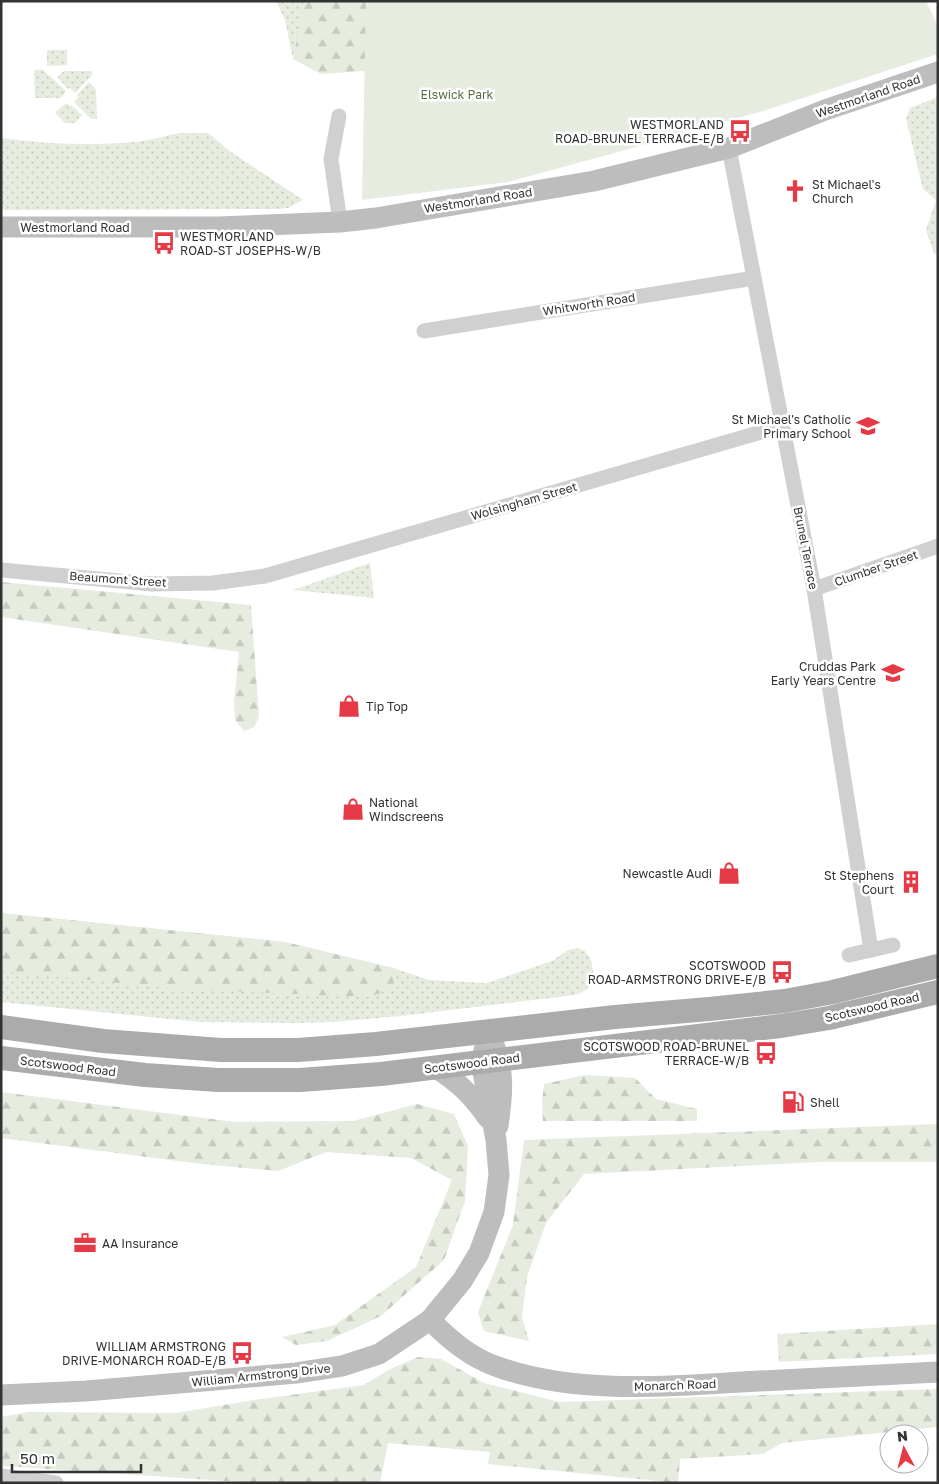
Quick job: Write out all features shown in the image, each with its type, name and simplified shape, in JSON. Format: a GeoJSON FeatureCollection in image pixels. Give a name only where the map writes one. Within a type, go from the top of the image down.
{"type":"FeatureCollection","features":[{"type":"Feature","properties":{"kind":"main road","name":"Scotswood Road"},"geometry":{"type":"LineString","coordinates":[[1,1027],[103,1041],[221,1050],[298,1050],[376,1044],[615,1016],[785,1001],[833,992],[938,966]]}},
{"type":"Feature","properties":{"kind":"main road","name":"Scotswood Road"},"geometry":{"type":"LineString","coordinates":[[1,1058],[145,1075],[218,1080],[300,1080],[436,1068],[781,1026],[828,1018],[938,992]]}},
{"type":"Feature","properties":{"kind":"street","name":"Westmorland Road"},"geometry":{"type":"LineString","coordinates":[[1,227],[218,227],[340,222],[376,218],[594,181],[729,148],[825,110],[938,72]]}},
{"type":"Feature","properties":{"kind":"street"},"geometry":{"type":"LineString","coordinates":[[339,116],[331,159],[340,222]]}},
{"type":"Feature","properties":{"kind":"street","name":"Brunel Terrace"},"geometry":{"type":"LineString","coordinates":[[729,148],[814,589],[871,950]]}},
{"type":"Feature","properties":{"kind":"street","name":"Whitworth Road"},"geometry":{"type":"LineString","coordinates":[[424,331],[754,278]]}},
{"type":"Feature","properties":{"kind":"street","name":"Wolsingham Street"},"geometry":{"type":"LineString","coordinates":[[265,576],[782,426]]}},
{"type":"Feature","properties":{"kind":"street","name":"Clumber Street"},"geometry":{"type":"LineString","coordinates":[[814,589],[938,546]]}},
{"type":"Feature","properties":{"kind":"street","name":"Beaumont Street"},"geometry":{"type":"LineString","coordinates":[[1,570],[152,584],[213,583],[265,576]]}},
{"type":"Feature","properties":{"kind":"street"},"geometry":{"type":"LineString","coordinates":[[848,955],[893,945]]}},
{"type":"Feature","properties":{"kind":"street","name":"William Armstrong Drive"},"geometry":{"type":"LineString","coordinates":[[1,1395],[86,1391],[286,1374],[342,1366],[379,1354],[430,1320],[462,1281],[478,1254],[494,1212],[499,1175],[494,1131],[489,1031]]}},
{"type":"Feature","properties":{"kind":"street"},"geometry":{"type":"LineString","coordinates":[[436,1068],[451,1077],[469,1092],[494,1131]]}},
{"type":"Feature","properties":{"kind":"street","name":"Monarch Road"},"geometry":{"type":"LineString","coordinates":[[430,1320],[459,1346],[476,1357],[496,1366],[517,1373],[586,1384],[680,1386],[938,1372]]}},
{"type":"Feature","properties":{"kind":"street"},"geometry":{"type":"LineString","coordinates":[[1,1476],[56,1483]]}},
{"type":"Feature","properties":{"kind":"green space"},"geometry":{"type":"Polygon","coordinates":[[[276,1],[305,1],[293,59],[285,20],[276,1]]]}},
{"type":"Feature","properties":{"kind":"green space"},"geometry":{"type":"Polygon","coordinates":[[[304,1],[421,1],[379,70],[321,74],[293,59],[304,1]]]}},
{"type":"Feature","properties":{"kind":"green space","name":"Elswick Park"},"geometry":{"type":"Polygon","coordinates":[[[366,1],[926,1],[938,26],[938,54],[763,111],[508,182],[362,200],[366,1]]]}},
{"type":"Feature","properties":{"kind":"green space"},"geometry":{"type":"Polygon","coordinates":[[[47,50],[67,50],[67,65],[47,66],[47,50]]]}},
{"type":"Feature","properties":{"kind":"green space"},"geometry":{"type":"Polygon","coordinates":[[[34,70],[43,70],[66,91],[61,98],[35,98],[34,70]]]}},
{"type":"Feature","properties":{"kind":"green space"},"geometry":{"type":"Polygon","coordinates":[[[64,71],[92,71],[92,75],[75,93],[70,88],[68,89],[57,77],[64,71]]]}},
{"type":"Feature","properties":{"kind":"green space"},"geometry":{"type":"Polygon","coordinates":[[[89,82],[96,89],[97,119],[91,119],[74,102],[79,97],[77,95],[89,82]]]}},
{"type":"Feature","properties":{"kind":"green space"},"geometry":{"type":"Polygon","coordinates":[[[938,97],[938,253],[934,254],[926,230],[936,200],[923,189],[906,119],[910,108],[938,97]]]}},
{"type":"Feature","properties":{"kind":"green space"},"geometry":{"type":"Polygon","coordinates":[[[66,103],[82,115],[75,123],[65,123],[55,113],[66,103]]]}},
{"type":"Feature","properties":{"kind":"green space"},"geometry":{"type":"Polygon","coordinates":[[[179,133],[208,133],[231,152],[303,200],[288,208],[278,209],[1,210],[1,138],[34,142],[100,144],[151,140],[179,133]]]}},
{"type":"Feature","properties":{"kind":"green space"},"geometry":{"type":"Polygon","coordinates":[[[370,563],[374,598],[293,590],[370,563]]]}},
{"type":"Feature","properties":{"kind":"green space"},"geometry":{"type":"Polygon","coordinates":[[[1,582],[251,605],[259,717],[254,727],[244,731],[235,720],[234,703],[239,652],[1,617],[1,582]]]}},
{"type":"Feature","properties":{"kind":"green space"},"geometry":{"type":"Polygon","coordinates":[[[1,913],[285,942],[393,968],[429,980],[487,983],[552,961],[568,950],[578,948],[585,951],[591,960],[594,976],[586,990],[575,995],[401,1016],[333,1022],[200,1022],[1,1002],[1,913]]]}},
{"type":"Feature","properties":{"kind":"green space"},"geometry":{"type":"Polygon","coordinates":[[[1,913],[285,942],[393,968],[394,988],[369,997],[179,989],[1,971],[1,913]]]}},
{"type":"Feature","properties":{"kind":"green space"},"geometry":{"type":"Polygon","coordinates":[[[585,1075],[635,1078],[656,1099],[697,1109],[697,1121],[543,1121],[544,1084],[585,1075]]]}},
{"type":"Feature","properties":{"kind":"green space"},"geometry":{"type":"Polygon","coordinates":[[[1,1092],[235,1122],[353,1121],[417,1104],[454,1114],[468,1146],[465,1201],[444,1260],[381,1316],[327,1341],[296,1345],[282,1337],[335,1325],[416,1267],[452,1180],[411,1158],[326,1152],[278,1171],[201,1164],[1,1138],[1,1092]]]}},
{"type":"Feature","properties":{"kind":"green space"},"geometry":{"type":"Polygon","coordinates":[[[938,1124],[938,1162],[820,1162],[584,1174],[546,1223],[527,1277],[522,1317],[529,1341],[484,1331],[478,1312],[513,1225],[524,1140],[938,1124]]]}},
{"type":"Feature","properties":{"kind":"green space"},"geometry":{"type":"Polygon","coordinates":[[[938,1324],[938,1354],[779,1362],[777,1334],[938,1324]]]}},
{"type":"Feature","properties":{"kind":"green space"},"geometry":{"type":"Polygon","coordinates":[[[418,1357],[441,1359],[484,1383],[559,1402],[938,1389],[938,1427],[929,1428],[929,1424],[879,1424],[879,1433],[782,1443],[763,1454],[680,1459],[678,1483],[488,1464],[490,1452],[388,1443],[380,1483],[255,1483],[4,1466],[1,1463],[1,1417],[28,1412],[176,1413],[364,1385],[390,1369],[418,1357]]]}},
{"type":"Feature","properties":{"kind":"place","name":"WESTMORLAND ROAD-BRUNEL TERRACE-E/B"},"geometry":{"type":"Point","coordinates":[740,131]}},
{"type":"Feature","properties":{"kind":"place","name":"St Michael's Church"},"geometry":{"type":"Point","coordinates":[795,191]}},
{"type":"Feature","properties":{"kind":"place","name":"WESTMORLAND ROAD-ST JOSEPHS-W/B"},"geometry":{"type":"Point","coordinates":[164,243]}},
{"type":"Feature","properties":{"kind":"place","name":"St Michael's Catholic Primary School"},"geometry":{"type":"Point","coordinates":[868,426]}},
{"type":"Feature","properties":{"kind":"place","name":"Cruddas Park Early Years Centre"},"geometry":{"type":"Point","coordinates":[893,673]}},
{"type":"Feature","properties":{"kind":"place","name":"Tip Top"},"geometry":{"type":"Point","coordinates":[349,706]}},
{"type":"Feature","properties":{"kind":"place","name":"National Windscreens"},"geometry":{"type":"Point","coordinates":[353,809]}},
{"type":"Feature","properties":{"kind":"place","name":"Newcastle Audi"},"geometry":{"type":"Point","coordinates":[729,873]}},
{"type":"Feature","properties":{"kind":"place","name":"St Stephens Court"},"geometry":{"type":"Point","coordinates":[911,882]}},
{"type":"Feature","properties":{"kind":"place","name":"SCOTSWOOD ROAD-ARMSTRONG DRIVE-E/B"},"geometry":{"type":"Point","coordinates":[782,972]}},
{"type":"Feature","properties":{"kind":"place","name":"SCOTSWOOD ROAD-BRUNEL TERRACE-W/B"},"geometry":{"type":"Point","coordinates":[766,1053]}},
{"type":"Feature","properties":{"kind":"place","name":"Shell"},"geometry":{"type":"Point","coordinates":[793,1102]}},
{"type":"Feature","properties":{"kind":"place","name":"AA Insurance"},"geometry":{"type":"Point","coordinates":[85,1243]}},
{"type":"Feature","properties":{"kind":"place","name":"WILLIAM ARMSTRONG DRIVE-MONARCH ROAD-E/B"},"geometry":{"type":"Point","coordinates":[242,1353]}}]}
